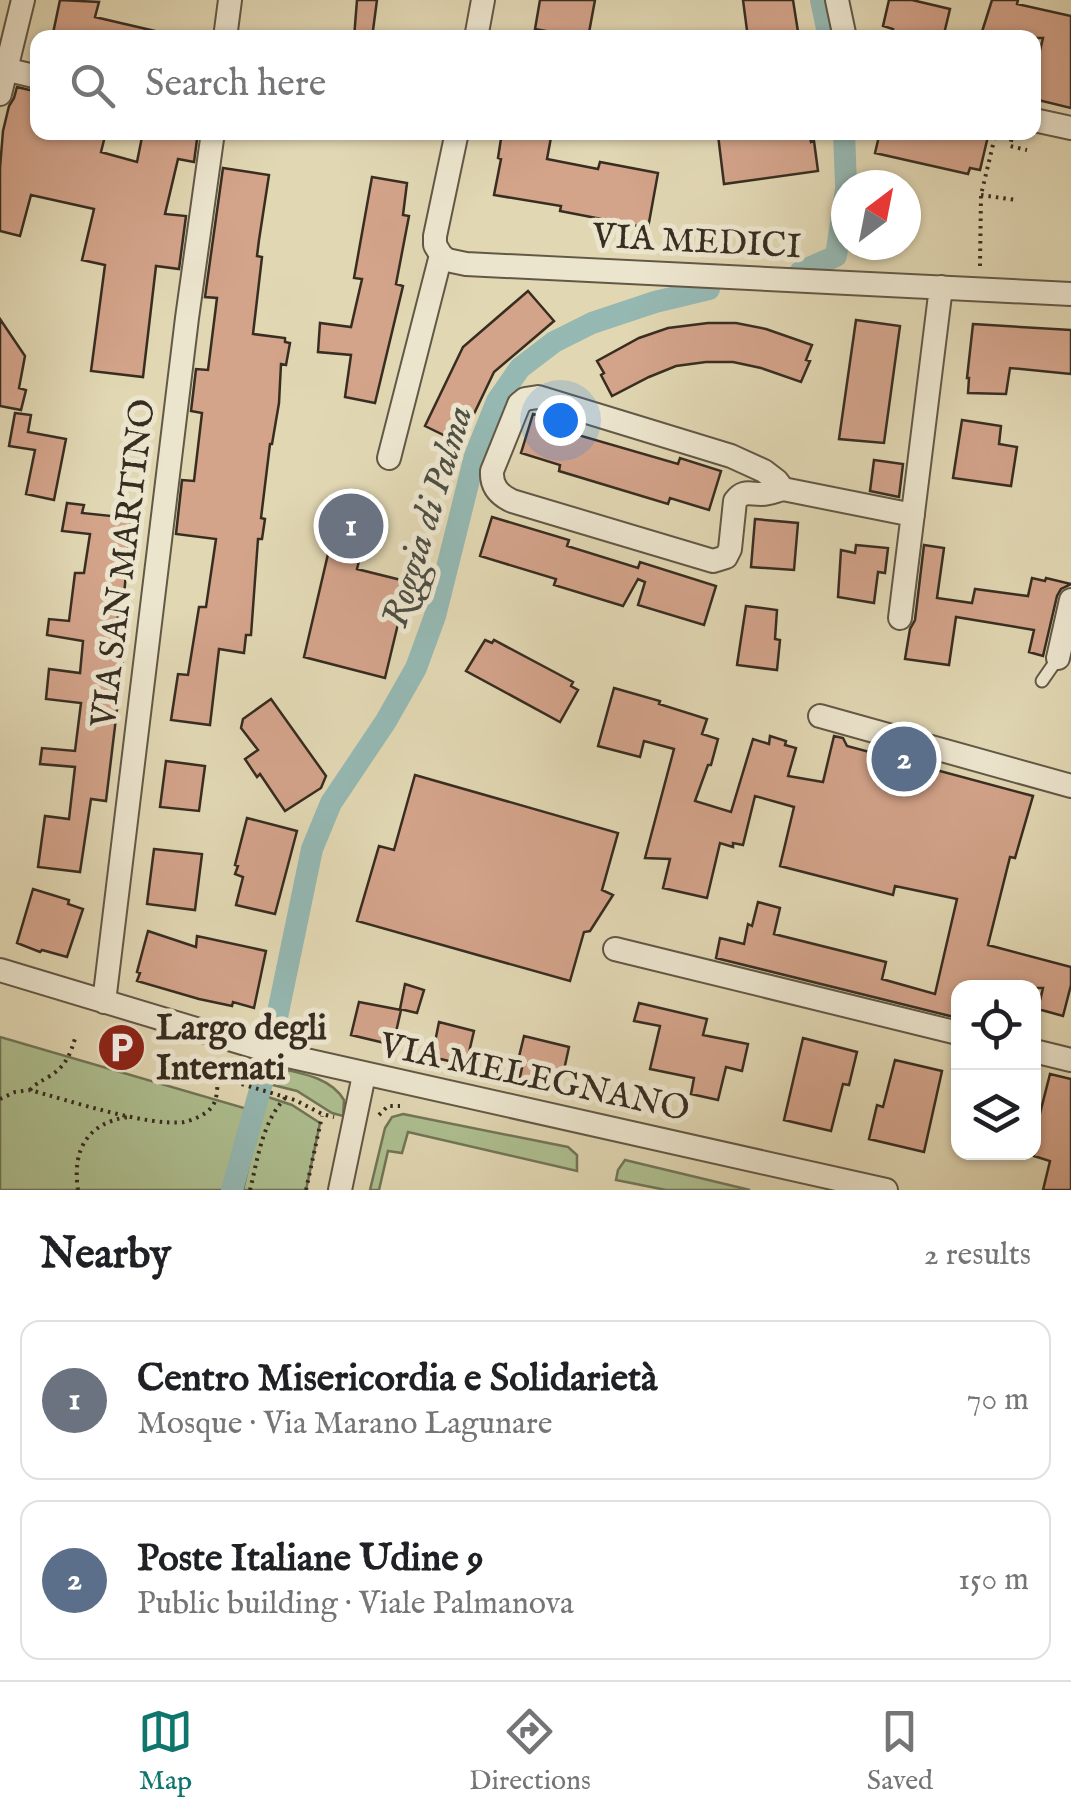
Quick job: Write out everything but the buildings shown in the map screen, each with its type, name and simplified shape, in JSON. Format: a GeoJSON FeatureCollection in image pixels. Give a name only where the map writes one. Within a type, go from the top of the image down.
{"type":"FeatureCollection","features":[{"type":"Feature","properties":{"kind":"street"},"geometry":{"type":"LineString","coordinates":[[0,94],[3,69],[23,0]]}},
{"type":"Feature","properties":{"kind":"street"},"geometry":{"type":"LineString","coordinates":[[227,30],[230,0]]}},
{"type":"Feature","properties":{"kind":"street"},"geometry":{"type":"LineString","coordinates":[[477,30],[483,0]]}},
{"type":"Feature","properties":{"kind":"street"},"geometry":{"type":"LineString","coordinates":[[837,0],[843,30]]}},
{"type":"Feature","properties":{"kind":"street"},"geometry":{"type":"LineString","coordinates":[[3,69],[30,75]]}},
{"type":"Feature","properties":{"kind":"street"},"geometry":{"type":"LineString","coordinates":[[1041,122],[1071,128]]}},
{"type":"Feature","properties":{"kind":"street","name":"VIA SAN MARTINO"},"geometry":{"type":"LineString","coordinates":[[104,1002],[213,140]]}},
{"type":"Feature","properties":{"kind":"street"},"geometry":{"type":"LineString","coordinates":[[389,458],[441,255],[434,236],[454,140]]}},
{"type":"Feature","properties":{"kind":"street","name":"VIA MEDICI"},"geometry":{"type":"LineString","coordinates":[[441,255],[466,264],[1071,294]]}},
{"type":"Feature","properties":{"kind":"street"},"geometry":{"type":"LineString","coordinates":[[900,618],[942,287]]}},
{"type":"Feature","properties":{"kind":"street"},"geometry":{"type":"LineString","coordinates":[[782,488],[764,471],[731,456],[538,398],[519,404],[492,471],[500,493],[512,501],[713,562],[726,557],[735,501],[746,492],[764,494],[782,488],[912,516]]}},
{"type":"Feature","properties":{"kind":"street"},"geometry":{"type":"LineString","coordinates":[[1058,658],[1071,600]]}},
{"type":"Feature","properties":{"kind":"street"},"geometry":{"type":"LineString","coordinates":[[820,716],[1071,786]]}},
{"type":"Feature","properties":{"kind":"street"},"geometry":{"type":"LineString","coordinates":[[615,949],[951,1031]]}},
{"type":"Feature","properties":{"kind":"street","name":"VIA MELEGNANO"},"geometry":{"type":"LineString","coordinates":[[0,970],[260,1049],[364,1075],[886,1190]]}},
{"type":"Feature","properties":{"kind":"street"},"geometry":{"type":"LineString","coordinates":[[1041,1053],[1071,1060]]}},
{"type":"Feature","properties":{"kind":"street"},"geometry":{"type":"LineString","coordinates":[[340,1190],[364,1075]]}},
{"type":"Feature","properties":{"kind":"lane"},"geometry":{"type":"LineString","coordinates":[[1042,681],[1058,658]]}},
{"type":"Feature","properties":{"kind":"path"},"geometry":{"type":"LineString","coordinates":[[980,274],[981,195],[994,140]]}},
{"type":"Feature","properties":{"kind":"path"},"geometry":{"type":"LineString","coordinates":[[1011,140],[1010,146],[1026,150]]}},
{"type":"Feature","properties":{"kind":"path"},"geometry":{"type":"LineString","coordinates":[[981,195],[1016,200]]}},
{"type":"Feature","properties":{"kind":"path"},"geometry":{"type":"LineString","coordinates":[[30,1090],[70,1057],[76,1035]]}},
{"type":"Feature","properties":{"kind":"path"},"geometry":{"type":"LineString","coordinates":[[0,1100],[30,1090],[132,1116],[181,1122],[211,1109],[218,1077],[343,1120]]}},
{"type":"Feature","properties":{"kind":"path"},"geometry":{"type":"LineString","coordinates":[[250,1190],[271,1115],[286,1098]]}},
{"type":"Feature","properties":{"kind":"path"},"geometry":{"type":"LineString","coordinates":[[375,1126],[383,1109],[401,1106]]}},
{"type":"Feature","properties":{"kind":"path"},"geometry":{"type":"LineString","coordinates":[[306,1190],[322,1114]]}},
{"type":"Feature","properties":{"kind":"path"},"geometry":{"type":"LineString","coordinates":[[78,1190],[78,1161],[90,1133],[100,1124],[132,1116]]}},
{"type":"Feature","properties":{"kind":"green space"},"geometry":{"type":"Polygon","coordinates":[[[0,1037],[251,1110],[226,1190],[0,1190],[0,1037]]]}},
{"type":"Feature","properties":{"kind":"green space"},"geometry":{"type":"Polygon","coordinates":[[[273,1067],[331,1086],[344,1100],[343,1116],[297,1091],[269,1084],[273,1067]]]}},
{"type":"Feature","properties":{"kind":"green space"},"geometry":{"type":"Polygon","coordinates":[[[265,1096],[292,1105],[320,1123],[306,1190],[243,1190],[265,1096]]]}},
{"type":"Feature","properties":{"kind":"green space"},"geometry":{"type":"Polygon","coordinates":[[[403,1114],[568,1147],[577,1155],[577,1171],[408,1132],[402,1153],[388,1151],[379,1190],[370,1190],[385,1128],[392,1117],[403,1114]]]}},
{"type":"Feature","properties":{"kind":"green space"},"geometry":{"type":"Polygon","coordinates":[[[625,1160],[750,1190],[666,1190],[616,1180],[625,1160]]]}},
{"type":"Feature","properties":{"kind":"waterway","name":"Roggia di Palma"},"geometry":{"type":"LineString","coordinates":[[821,0],[827,30]]}},
{"type":"Feature","properties":{"kind":"waterway","name":"Roggia di Palma"},"geometry":{"type":"LineString","coordinates":[[844,140],[845,170]]}},
{"type":"Feature","properties":{"kind":"waterway","name":"Roggia di Palma"},"geometry":{"type":"LineString","coordinates":[[800,272],[831,258]]}},
{"type":"Feature","properties":{"kind":"waterway","name":"Roggia di Palma"},"geometry":{"type":"LineString","coordinates":[[271,1046],[312,849],[331,803],[416,668],[435,616],[475,456],[497,401],[520,368],[554,342],[592,323],[709,289]]}},
{"type":"Feature","properties":{"kind":"waterway","name":"Roggia di Palma"},"geometry":{"type":"LineString","coordinates":[[232,1190],[267,1065]]}},
{"type":"Feature","properties":{"kind":"place","name":"Centro Misericordia e Solidarietà"},"geometry":{"type":"Point","coordinates":[351,526]}},
{"type":"Feature","properties":{"kind":"place","name":"Poste Italiane Udine 9"},"geometry":{"type":"Point","coordinates":[904,759]}},
{"type":"Feature","properties":{"kind":"place","name":"Largo degli Internati"},"geometry":{"type":"Point","coordinates":[121,1047]}}]}
